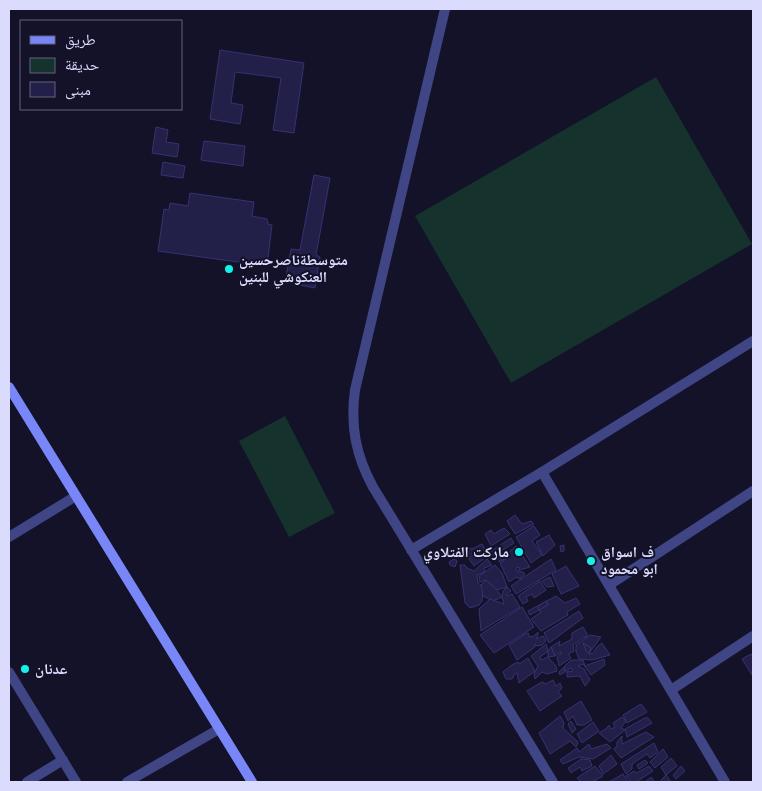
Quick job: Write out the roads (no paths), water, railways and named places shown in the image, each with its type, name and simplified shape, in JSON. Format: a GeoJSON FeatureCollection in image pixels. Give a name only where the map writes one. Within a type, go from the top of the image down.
{"type":"FeatureCollection","features":[{"type":"Feature","properties":{"kind":"street"},"geometry":{"type":"LineString","coordinates":[[445,9],[362,356],[352,407],[355,440],[362,464],[411,550],[553,782]]}},
{"type":"Feature","properties":{"kind":"street"},"geometry":{"type":"LineString","coordinates":[[411,550],[752,343]]}},
{"type":"Feature","properties":{"kind":"street"},"geometry":{"type":"LineString","coordinates":[[9,388],[252,782]]}},
{"type":"Feature","properties":{"kind":"street"},"geometry":{"type":"LineString","coordinates":[[542,472],[725,782]]}},
{"type":"Feature","properties":{"kind":"street"},"geometry":{"type":"LineString","coordinates":[[609,584],[753,490]]}},
{"type":"Feature","properties":{"kind":"street"},"geometry":{"type":"LineString","coordinates":[[9,537],[76,496]]}},
{"type":"Feature","properties":{"kind":"street"},"geometry":{"type":"LineString","coordinates":[[671,690],[753,636]]}},
{"type":"Feature","properties":{"kind":"street"},"geometry":{"type":"LineString","coordinates":[[9,672],[76,782]]}},
{"type":"Feature","properties":{"kind":"street"},"geometry":{"type":"LineString","coordinates":[[127,782],[219,729]]}},
{"type":"Feature","properties":{"kind":"street"},"geometry":{"type":"LineString","coordinates":[[27,782],[62,760]]}},
{"type":"Feature","properties":{"kind":"place","name":"متوسطةناصرحسين العنكوشي للبنين"},"geometry":{"type":"Point","coordinates":[229,269]}},
{"type":"Feature","properties":{"kind":"place","name":"ماركت الفتلاوي"},"geometry":{"type":"Point","coordinates":[519,552]}},
{"type":"Feature","properties":{"kind":"place","name":"ف اسواق ابو محمود"},"geometry":{"type":"Point","coordinates":[591,561]}},
{"type":"Feature","properties":{"kind":"place","name":"عدنان"},"geometry":{"type":"Point","coordinates":[25,669]}}]}
